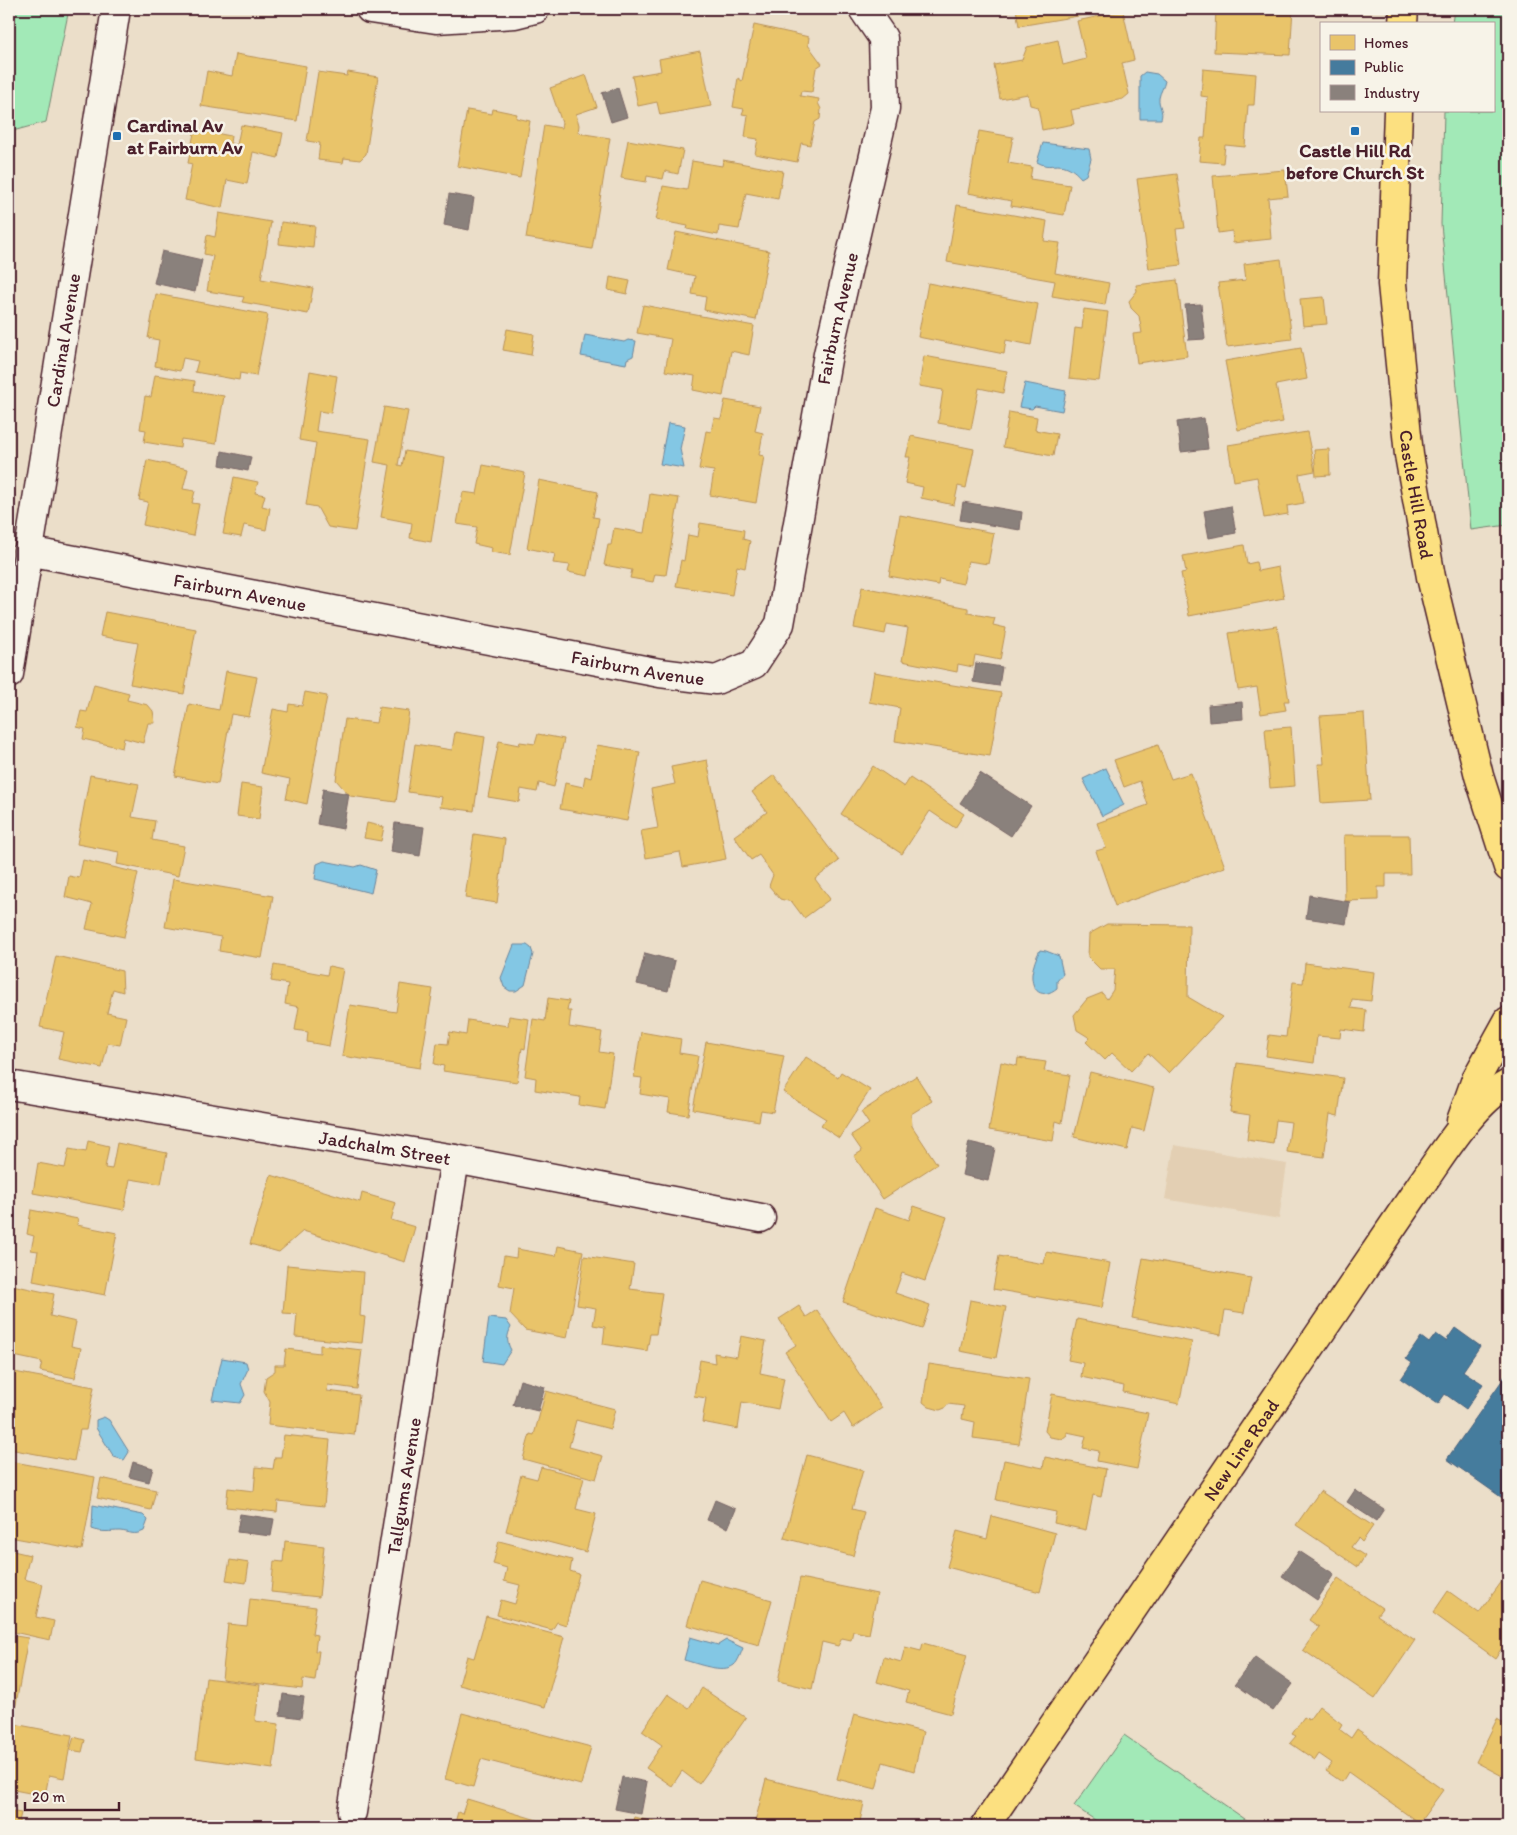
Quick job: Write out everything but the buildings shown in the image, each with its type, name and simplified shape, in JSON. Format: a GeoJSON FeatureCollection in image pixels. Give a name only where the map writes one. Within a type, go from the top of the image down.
{"type":"FeatureCollection","features":[{"type":"Feature","properties":{"kind":"main road"},"geometry":{"type":"LineString","coordinates":[[1403,22],[1404,9]]}},
{"type":"Feature","properties":{"kind":"main road","name":"Castle Hill Road"},"geometry":{"type":"LineString","coordinates":[[1398,112],[1392,284],[1409,455],[1433,587],[1479,776],[1508,867]]}},
{"type":"Feature","properties":{"kind":"main road"},"geometry":{"type":"LineString","coordinates":[[1456,1136],[1476,1079],[1508,1020]]}},
{"type":"Feature","properties":{"kind":"main road","name":"New Line Road"},"geometry":{"type":"LineString","coordinates":[[985,1826],[1420,1186],[1456,1136],[1495,1090],[1508,1084]]}},
{"type":"Feature","properties":{"kind":"street","name":"Cardinal Avenue"},"geometry":{"type":"LineString","coordinates":[[9,674],[116,9]]}},
{"type":"Feature","properties":{"kind":"street"},"geometry":{"type":"LineString","coordinates":[[370,9],[436,20],[515,14],[535,9]]}},
{"type":"Feature","properties":{"kind":"street","name":"Fairburn Avenue"},"geometry":{"type":"LineString","coordinates":[[28,550],[660,673],[716,680],[754,664],[780,624],[828,354],[885,108],[883,38],[863,9]]}},
{"type":"Feature","properties":{"kind":"street","name":"Jadchalm Street"},"geometry":{"type":"LineString","coordinates":[[9,1085],[455,1159],[761,1218]]}},
{"type":"Feature","properties":{"kind":"street","name":"Tallgums Avenue"},"geometry":{"type":"LineString","coordinates":[[352,1812],[455,1159]]}},
{"type":"Feature","properties":{"kind":"shaded area"},"geometry":{"type":"Polygon","coordinates":[[[1174,1145],[1287,1164],[1279,1219],[1165,1199],[1174,1145]]]}},
{"type":"Feature","properties":{"kind":"green space"},"geometry":{"type":"Polygon","coordinates":[[[9,9],[69,9],[46,122],[9,132],[9,9]]]}},
{"type":"Feature","properties":{"kind":"green space"},"geometry":{"type":"Polygon","coordinates":[[[1454,9],[1508,9],[1508,525],[1471,530],[1441,224],[1444,112],[1494,112],[1494,22],[1452,22],[1454,9]]]}},
{"type":"Feature","properties":{"kind":"green space"},"geometry":{"type":"Polygon","coordinates":[[[1124,1735],[1255,1826],[1104,1826],[1074,1806],[1124,1735]]]}},
{"type":"Feature","properties":{"kind":"water"},"geometry":{"type":"Polygon","coordinates":[[[1145,72],[1157,74],[1165,81],[1159,98],[1162,113],[1161,119],[1140,119],[1140,76],[1145,72]]]}},
{"type":"Feature","properties":{"kind":"water"},"geometry":{"type":"Polygon","coordinates":[[[1043,143],[1089,149],[1091,159],[1086,175],[1081,178],[1065,166],[1048,166],[1037,162],[1043,143]]]}},
{"type":"Feature","properties":{"kind":"water"},"geometry":{"type":"Polygon","coordinates":[[[585,335],[624,342],[628,340],[636,341],[633,356],[627,359],[626,364],[581,356],[585,335]]]}},
{"type":"Feature","properties":{"kind":"water"},"geometry":{"type":"Polygon","coordinates":[[[1025,383],[1066,391],[1062,411],[1035,406],[1032,409],[1019,407],[1025,383]]]}},
{"type":"Feature","properties":{"kind":"water"},"geometry":{"type":"Polygon","coordinates":[[[668,423],[685,426],[680,449],[684,468],[660,464],[668,423]]]}},
{"type":"Feature","properties":{"kind":"water"},"geometry":{"type":"Polygon","coordinates":[[[1106,768],[1124,805],[1102,816],[1083,779],[1106,768]]]}},
{"type":"Feature","properties":{"kind":"water"},"geometry":{"type":"Polygon","coordinates":[[[324,861],[355,867],[361,865],[376,870],[371,893],[315,879],[317,864],[324,861]]]}},
{"type":"Feature","properties":{"kind":"water"},"geometry":{"type":"Polygon","coordinates":[[[514,945],[527,945],[531,948],[533,954],[525,985],[516,991],[510,991],[504,987],[501,978],[514,945]]]}},
{"type":"Feature","properties":{"kind":"water"},"geometry":{"type":"Polygon","coordinates":[[[1040,950],[1059,956],[1063,974],[1057,981],[1057,988],[1052,992],[1038,992],[1033,985],[1032,974],[1040,950]]]}},
{"type":"Feature","properties":{"kind":"water"},"geometry":{"type":"Polygon","coordinates":[[[489,1318],[506,1320],[511,1327],[508,1344],[511,1350],[502,1364],[483,1361],[489,1318]]]}},
{"type":"Feature","properties":{"kind":"water"},"geometry":{"type":"Polygon","coordinates":[[[222,1358],[246,1362],[248,1369],[241,1384],[245,1395],[240,1403],[212,1400],[222,1358]]]}},
{"type":"Feature","properties":{"kind":"water"},"geometry":{"type":"Polygon","coordinates":[[[104,1417],[109,1420],[129,1452],[124,1460],[114,1457],[96,1428],[96,1420],[104,1417]]]}},
{"type":"Feature","properties":{"kind":"water"},"geometry":{"type":"Polygon","coordinates":[[[93,1505],[143,1515],[148,1520],[144,1531],[134,1533],[92,1529],[93,1505]]]}},
{"type":"Feature","properties":{"kind":"water"},"geometry":{"type":"Polygon","coordinates":[[[690,1637],[718,1645],[726,1640],[743,1648],[734,1665],[723,1668],[709,1667],[684,1660],[690,1637]]]}},
{"type":"Feature","properties":{"kind":"place","name":"Castle Hill Rd before Church St"},"geometry":{"type":"Point","coordinates":[1355,131]}},
{"type":"Feature","properties":{"kind":"place","name":"Cardinal Av at Fairburn Av"},"geometry":{"type":"Point","coordinates":[117,136]}}]}
